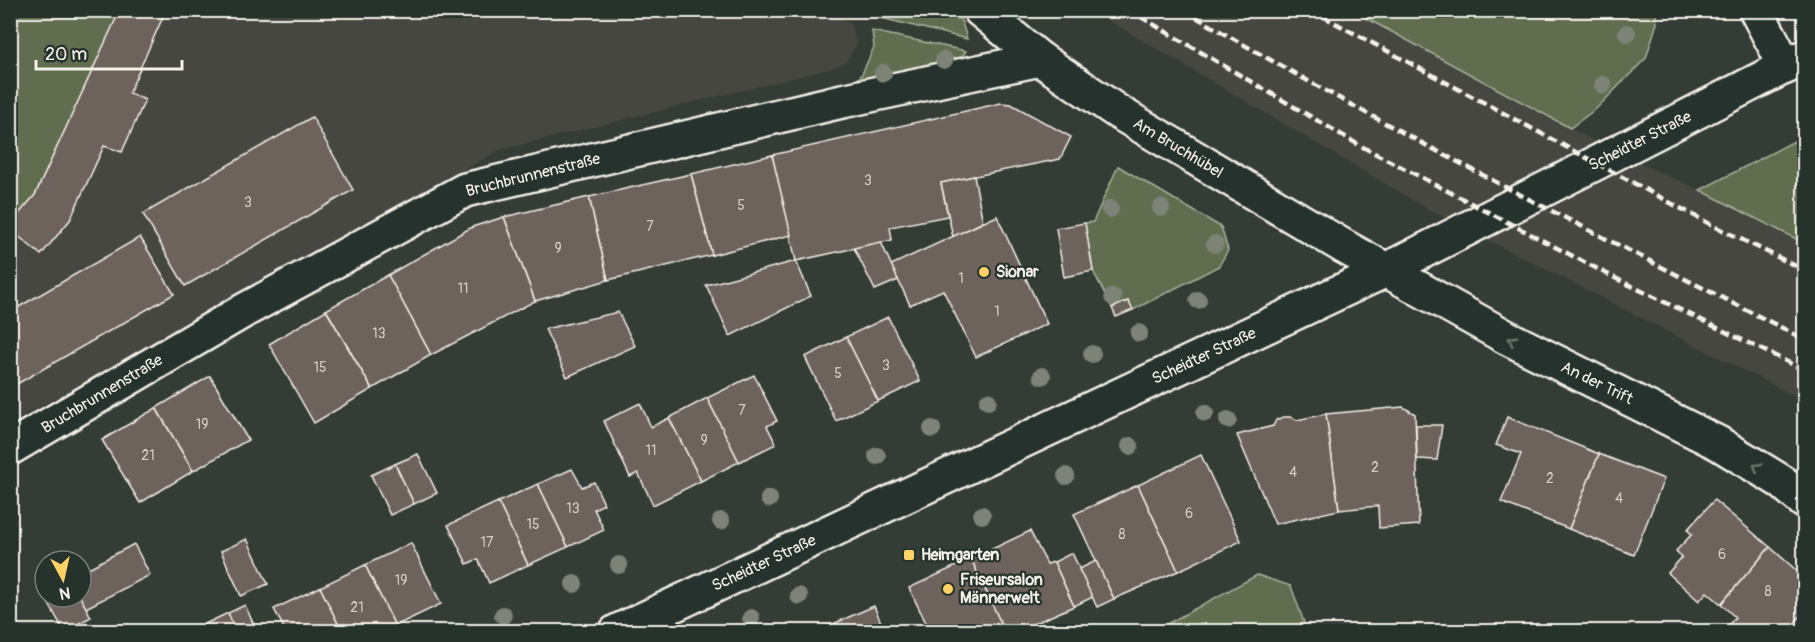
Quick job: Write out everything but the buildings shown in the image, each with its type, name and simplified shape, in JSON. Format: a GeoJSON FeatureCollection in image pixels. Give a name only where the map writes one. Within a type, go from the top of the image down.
{"type":"FeatureCollection","features":[{"type":"Feature","properties":{"kind":"street","name":"Am Bruchhübel"},"geometry":{"type":"LineString","coordinates":[[980,10],[1040,59],[1118,112],[1386,270]]}},
{"type":"Feature","properties":{"kind":"street"},"geometry":{"type":"LineString","coordinates":[[1756,10],[1795,62]]}},
{"type":"Feature","properties":{"kind":"street","name":"Bruchbrunnenstraße"},"geometry":{"type":"LineString","coordinates":[[10,448],[245,310],[465,190],[842,101],[1040,59]]}},
{"type":"Feature","properties":{"kind":"street","name":"Scheidter Straße"},"geometry":{"type":"LineString","coordinates":[[616,632],[1386,270],[1795,62]]}},
{"type":"Feature","properties":{"kind":"street","name":"An der Trift"},"geometry":{"type":"LineString","coordinates":[[1386,270],[1516,342],[1718,443],[1782,482],[1804,501]]}},
{"type":"Feature","properties":{"kind":"shaded area"},"geometry":{"type":"Polygon","coordinates":[[[831,10],[850,23],[857,44],[846,62],[830,69],[500,150],[11,423],[11,224],[120,11],[831,10]]]}},
{"type":"Feature","properties":{"kind":"shaded area"},"geometry":{"type":"Polygon","coordinates":[[[1092,11],[1353,11],[1615,152],[1700,190],[1804,243],[1804,401],[1431,211],[1092,11]]]}},
{"type":"Feature","properties":{"kind":"green space"},"geometry":{"type":"Polygon","coordinates":[[[1656,10],[1657,23],[1646,58],[1597,108],[1570,128],[1353,11],[1656,10]]]}},
{"type":"Feature","properties":{"kind":"green space"},"geometry":{"type":"Polygon","coordinates":[[[11,11],[120,11],[35,195],[11,224],[11,11]]]}},
{"type":"Feature","properties":{"kind":"green space"},"geometry":{"type":"Polygon","coordinates":[[[865,11],[953,11],[962,22],[967,39],[869,15],[865,11]]]}},
{"type":"Feature","properties":{"kind":"green space"},"geometry":{"type":"Polygon","coordinates":[[[872,31],[966,51],[959,61],[850,88],[862,74],[874,47],[872,31]]]}},
{"type":"Feature","properties":{"kind":"green space"},"geometry":{"type":"Polygon","coordinates":[[[1804,136],[1804,243],[1700,190],[1804,136]]]}},
{"type":"Feature","properties":{"kind":"green space"},"geometry":{"type":"Polygon","coordinates":[[[1118,166],[1221,227],[1228,250],[1219,266],[1133,310],[1128,301],[1112,308],[1093,271],[1085,223],[1093,222],[1118,166]]]}},
{"type":"Feature","properties":{"kind":"green space"},"geometry":{"type":"Polygon","coordinates":[[[1257,575],[1291,586],[1307,631],[1154,631],[1257,575]]]}},
{"type":"Feature","properties":{"kind":"railway"},"geometry":{"type":"LineString","coordinates":[[1129,10],[1359,145],[1613,277],[1804,370]]}},
{"type":"Feature","properties":{"kind":"railway"},"geometry":{"type":"LineString","coordinates":[[1184,10],[1414,139],[1804,339]]}},
{"type":"Feature","properties":{"kind":"railway"},"geometry":{"type":"LineString","coordinates":[[1311,10],[1710,224],[1804,270]]}},
{"type":"Feature","properties":{"kind":"place","name":"Sionar"},"geometry":{"type":"Point","coordinates":[984,272]}},
{"type":"Feature","properties":{"kind":"place","name":"Heimgarten"},"geometry":{"type":"Point","coordinates":[909,555]}},
{"type":"Feature","properties":{"kind":"place","name":"Friseursalon Männerwelt"},"geometry":{"type":"Point","coordinates":[948,589]}}]}
